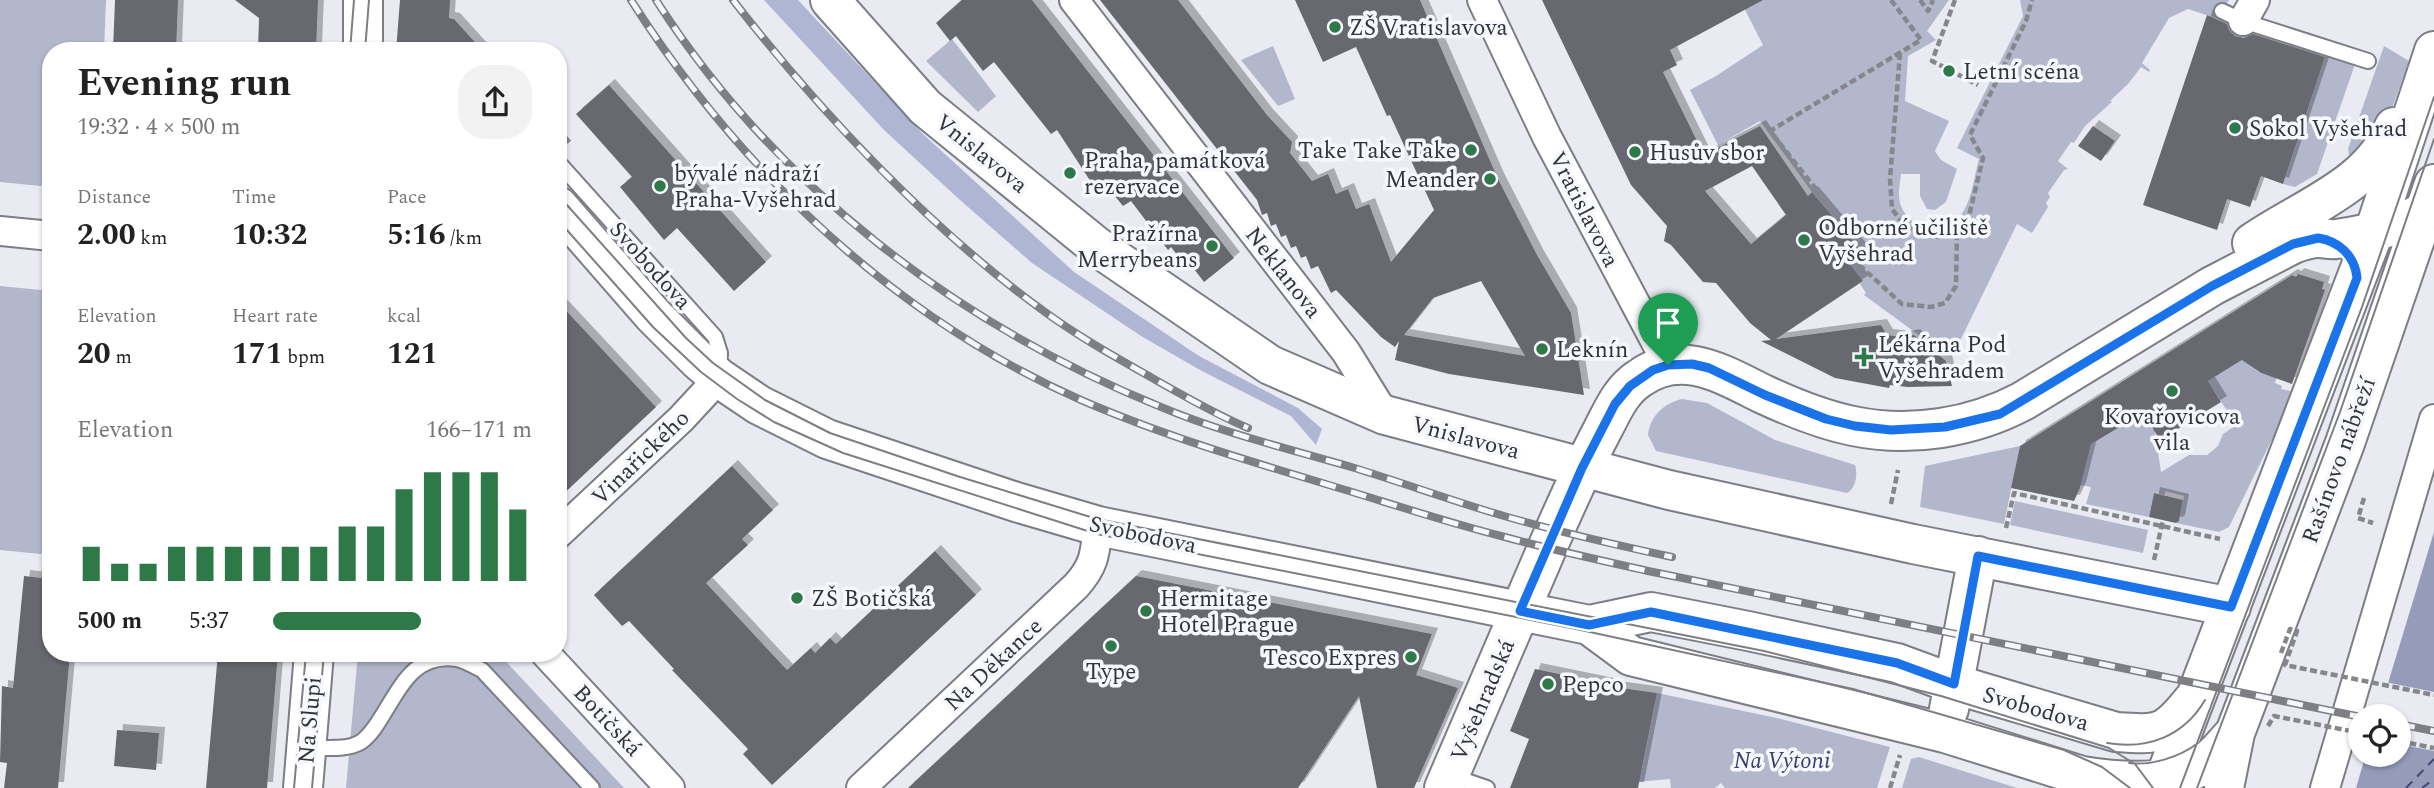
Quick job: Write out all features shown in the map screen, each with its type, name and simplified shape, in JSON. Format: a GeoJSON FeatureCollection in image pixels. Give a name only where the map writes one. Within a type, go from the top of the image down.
{"type":"FeatureCollection","features":[{"type":"Feature","properties":{"kind":"main road"},"geometry":{"type":"LineString","coordinates":[[363,0],[363,42]]}},
{"type":"Feature","properties":{"kind":"main road","name":"Vnislavova"},"geometry":{"type":"LineString","coordinates":[[830,0],[925,107],[1096,246],[1270,365],[1385,415],[1582,468],[1913,544],[2231,607]]}},
{"type":"Feature","properties":{"kind":"main road"},"geometry":{"type":"LineString","coordinates":[[2212,286],[2246,247],[2366,170],[2382,151],[2398,117],[2420,56],[2434,29]]}},
{"type":"Feature","properties":{"kind":"main road","name":"Rašínovo nábřeží"},"geometry":{"type":"LineString","coordinates":[[2167,784],[2196,695],[2374,260],[2434,51]]}},
{"type":"Feature","properties":{"kind":"main road"},"geometry":{"type":"LineString","coordinates":[[1582,468],[1615,404],[1630,386],[1653,370],[1668,365],[1692,364],[1709,368],[1777,400],[1826,419],[1855,426],[1891,430],[1945,427],[2000,414],[2212,286],[2305,240],[2318,238],[2374,260],[2429,198]]}},
{"type":"Feature","properties":{"kind":"main road","name":"Svobodova"},"geometry":{"type":"LineString","coordinates":[[567,216],[680,344],[719,378],[768,411],[827,439],[1098,526],[1589,625],[1651,612],[1897,663],[1954,684],[2116,732],[2141,734],[2163,731],[2179,718],[2196,695]]}},
{"type":"Feature","properties":{"kind":"main road","name":"Rašínovo nábřeží"},"geometry":{"type":"LineString","coordinates":[[2224,788],[2252,729],[2346,443],[2374,260]]}},
{"type":"Feature","properties":{"kind":"main road","name":"Vyšehradská"},"geometry":{"type":"LineString","coordinates":[[1447,781],[1582,468]]}},
{"type":"Feature","properties":{"kind":"main road"},"geometry":{"type":"LineString","coordinates":[[1945,733],[1978,556]]}},
{"type":"Feature","properties":{"kind":"main road","name":"Svobodova"},"geometry":{"type":"LineString","coordinates":[[1589,625],[1632,656],[1945,733],[2087,784]]}},
{"type":"Feature","properties":{"kind":"main road","name":"Na Slupi"},"geometry":{"type":"LineString","coordinates":[[303,788],[313,662]]}},
{"type":"Feature","properties":{"kind":"main road","name":"Rašínovo nábřeží"},"geometry":{"type":"LineString","coordinates":[[2087,784],[2121,779],[2167,784],[2205,763],[2252,729]]}},
{"type":"Feature","properties":{"kind":"main road","name":"Svobodova"},"geometry":{"type":"LineString","coordinates":[[2116,732],[2154,763],[2167,784]]}},
{"type":"Feature","properties":{"kind":"street","name":"Neklanova"},"geometry":{"type":"LineString","coordinates":[[1074,0],[1346,352],[1385,415]]}},
{"type":"Feature","properties":{"kind":"street","name":"Vratislavova"},"geometry":{"type":"LineString","coordinates":[[1482,0],[1547,137],[1668,365]]}},
{"type":"Feature","properties":{"kind":"street"},"geometry":{"type":"LineString","coordinates":[[0,231],[42,235]]}},
{"type":"Feature","properties":{"kind":"street","name":"Vinařického"},"geometry":{"type":"LineString","coordinates":[[567,526],[681,419],[719,378]]}},
{"type":"Feature","properties":{"kind":"street"},"geometry":{"type":"LineString","coordinates":[[2325,788],[2434,419]]}},
{"type":"Feature","properties":{"kind":"street","name":"Na Děkance"},"geometry":{"type":"LineString","coordinates":[[861,788],[1082,580],[1095,557],[1098,526]]}},
{"type":"Feature","properties":{"kind":"street","name":"Botičská"},"geometry":{"type":"LineString","coordinates":[[553,662],[670,788]]}},
{"type":"Feature","properties":{"kind":"lane"},"geometry":{"type":"LineString","coordinates":[[2240,11],[2368,61]]}},
{"type":"Feature","properties":{"kind":"lane","name":"Svobodova"},"geometry":{"type":"LineString","coordinates":[[567,172],[715,337],[720,353],[719,378]]}},
{"type":"Feature","properties":{"kind":"lane"},"geometry":{"type":"LineString","coordinates":[[306,748],[350,747],[362,741],[376,727],[407,676],[419,666],[430,662]]}},
{"type":"Feature","properties":{"kind":"lane"},"geometry":{"type":"LineString","coordinates":[[464,662],[482,670],[592,788]]}},
{"type":"Feature","properties":{"kind":"lane"},"geometry":{"type":"LineString","coordinates":[[1447,781],[1487,788]]}},
{"type":"Feature","properties":{"kind":"path"},"geometry":{"type":"LineString","coordinates":[[1891,0],[1921,40],[1770,131],[1866,252],[1856,262],[1902,304],[1931,307],[1945,303],[1956,286],[1957,231]]}},
{"type":"Feature","properties":{"kind":"path"},"geometry":{"type":"LineString","coordinates":[[1920,0],[1928,11],[1933,0]]}},
{"type":"Feature","properties":{"kind":"path"},"geometry":{"type":"LineString","coordinates":[[1955,0],[1932,61],[1978,85]]}},
{"type":"Feature","properties":{"kind":"path"},"geometry":{"type":"LineString","coordinates":[[1900,53],[1890,179],[1892,209],[1904,225],[1918,233],[1938,237],[1957,231],[1968,220],[1983,158],[1970,135],[2026,21],[2032,0]]}},
{"type":"Feature","properties":{"kind":"path"},"geometry":{"type":"LineString","coordinates":[[1891,505],[1898,470]]}},
{"type":"Feature","properties":{"kind":"path"},"geometry":{"type":"LineString","coordinates":[[2006,529],[2014,493],[2163,523],[2214,538]]}},
{"type":"Feature","properties":{"kind":"path"},"geometry":{"type":"LineString","coordinates":[[2154,560],[2163,523]]}},
{"type":"Feature","properties":{"kind":"path"},"geometry":{"type":"LineString","coordinates":[[2281,653],[2290,629],[2297,631],[2285,664],[2434,695]]}},
{"type":"Feature","properties":{"kind":"path"},"geometry":{"type":"LineString","coordinates":[[2252,729],[2274,716],[2348,730]]}},
{"type":"Feature","properties":{"kind":"path"},"geometry":{"type":"LineString","coordinates":[[1890,788],[1903,743]]}},
{"type":"Feature","properties":{"kind":"path"},"geometry":{"type":"LineString","coordinates":[[2411,743],[2434,748]]}},
{"type":"Feature","properties":{"kind":"green space"},"geometry":{"type":"Polygon","coordinates":[[[0,0],[106,0],[104,42],[42,42],[42,186],[0,182],[0,0]]]}},
{"type":"Feature","properties":{"kind":"green space"},"geometry":{"type":"Polygon","coordinates":[[[1740,0],[1949,0],[1927,31],[1936,40],[1908,56],[1905,101],[1949,121],[1935,151],[1941,160],[1957,169],[1946,202],[1935,210],[1927,209],[1920,196],[1920,174],[1901,174],[1899,190],[1901,206],[1912,221],[1936,228],[1953,222],[1967,204],[1979,159],[1957,148],[2023,16],[2020,0],[2229,0],[2218,19],[2188,9],[2169,18],[2142,63],[2149,72],[2141,67],[2110,101],[2112,102],[2085,126],[2074,143],[2071,142],[2058,161],[2068,169],[2064,170],[2048,193],[2048,207],[2032,233],[2017,224],[1958,345],[1942,352],[1864,295],[1866,293],[1860,284],[1863,281],[1848,261],[1862,251],[1812,192],[1760,121],[1718,145],[1690,90],[1763,45],[1740,0]]]}},
{"type":"Feature","properties":{"kind":"green space"},"geometry":{"type":"Polygon","coordinates":[[[952,39],[996,96],[978,112],[926,61],[952,39]]]}},
{"type":"Feature","properties":{"kind":"green space"},"geometry":{"type":"Polygon","coordinates":[[[1273,46],[1295,99],[1278,106],[1241,60],[1273,46]]]}},
{"type":"Feature","properties":{"kind":"green space"},"geometry":{"type":"Polygon","coordinates":[[[2384,46],[2409,61],[2386,125],[2360,161],[2349,155],[2348,149],[2384,46]]]}},
{"type":"Feature","properties":{"kind":"green space"},"geometry":{"type":"Polygon","coordinates":[[[2326,54],[2355,64],[2317,174],[2295,187],[2283,184],[2326,54]]]}},
{"type":"Feature","properties":{"kind":"green space"},"geometry":{"type":"Polygon","coordinates":[[[0,286],[42,290],[42,554],[0,550],[0,286]]]}},
{"type":"Feature","properties":{"kind":"green space"},"geometry":{"type":"Polygon","coordinates":[[[2244,359],[2259,372],[2277,376],[2275,383],[2282,386],[2281,389],[2291,391],[2281,421],[2229,527],[2219,532],[2176,523],[2179,521],[2184,496],[2165,491],[2165,495],[2154,493],[2149,517],[2086,504],[2091,487],[2080,485],[2083,475],[2083,447],[2141,410],[2155,432],[2161,472],[2189,455],[2207,455],[2218,446],[2223,434],[2236,425],[2208,381],[2244,359]]]}},
{"type":"Feature","properties":{"kind":"green space"},"geometry":{"type":"Polygon","coordinates":[[[1682,399],[1707,403],[1775,440],[1855,465],[1856,476],[1852,488],[1847,493],[1656,451],[1648,435],[1655,416],[1664,407],[1682,399]]]}},
{"type":"Feature","properties":{"kind":"green space"},"geometry":{"type":"Polygon","coordinates":[[[2020,446],[2004,524],[1920,507],[1925,466],[2020,446]]]}},
{"type":"Feature","properties":{"kind":"green space"},"geometry":{"type":"Polygon","coordinates":[[[2015,501],[2148,530],[2143,553],[2010,525],[2015,501]]]}},
{"type":"Feature","properties":{"kind":"green space"},"geometry":{"type":"Polygon","coordinates":[[[357,662],[506,662],[624,788],[346,788],[357,662]]]}},
{"type":"Feature","properties":{"kind":"green space","name":"Na Výtoni"},"geometry":{"type":"Polygon","coordinates":[[[1657,693],[1777,718],[1890,747],[1877,788],[1725,788],[1721,783],[1715,788],[1671,788],[1670,779],[1636,782],[1642,769],[1657,693]]]}},
{"type":"Feature","properties":{"kind":"green space"},"geometry":{"type":"Polygon","coordinates":[[[1919,757],[2017,788],[1902,788],[1911,759],[1919,757]]]}},
{"type":"Feature","properties":{"kind":"shaded area"},"geometry":{"type":"Polygon","coordinates":[[[764,0],[798,0],[924,135],[1074,272],[1199,356],[1298,408],[1322,429],[1316,445],[1291,416],[1200,370],[1141,336],[1032,263],[884,130],[764,0]]]}},
{"type":"Feature","properties":{"kind":"shaded area"},"geometry":{"type":"Polygon","coordinates":[[[2434,532],[2434,788],[2356,788],[2362,767],[2411,767],[2411,704],[2382,704],[2434,532]]]}},
{"type":"Feature","properties":{"kind":"pier"},"geometry":{"type":"Polygon","coordinates":[[[2385,682],[2434,692],[2434,751],[2411,746],[2411,704],[2379,704],[2385,682]]]}},
{"type":"Feature","properties":{"kind":"building"},"geometry":{"type":"Polygon","coordinates":[[[115,0],[178,0],[176,42],[113,42],[115,0]]]}},
{"type":"Feature","properties":{"kind":"building"},"geometry":{"type":"Polygon","coordinates":[[[235,0],[318,0],[316,42],[258,42],[259,18],[235,0]]]}},
{"type":"Feature","properties":{"kind":"building"},"geometry":{"type":"Polygon","coordinates":[[[400,0],[450,0],[449,18],[454,19],[475,42],[397,42],[400,0]]]}},
{"type":"Feature","properties":{"kind":"building"},"geometry":{"type":"Polygon","coordinates":[[[962,0],[1032,0],[1234,258],[1204,282],[1191,265],[1185,265],[1171,247],[1168,250],[1131,201],[1123,206],[1114,195],[1111,197],[1100,182],[1096,185],[1091,182],[1057,130],[1051,134],[994,62],[983,71],[956,36],[950,41],[936,23],[962,0]]]}},
{"type":"Feature","properties":{"kind":"building"},"geometry":{"type":"Polygon","coordinates":[[[1100,0],[1178,0],[1267,115],[1292,142],[1290,153],[1312,181],[1328,174],[1336,194],[1348,189],[1356,209],[1369,204],[1391,262],[1434,210],[1356,47],[1323,62],[1295,0],[1420,0],[1498,179],[1537,255],[1571,313],[1584,395],[1449,374],[1395,360],[1399,341],[1395,347],[1381,337],[1336,290],[1331,293],[1318,266],[1311,269],[1306,256],[1301,258],[1296,246],[1291,248],[1286,235],[1281,237],[1276,224],[1271,226],[1267,213],[1262,215],[1257,200],[1100,0]],[[1481,281],[1433,298],[1404,335],[1525,356],[1481,281]]]}},
{"type":"Feature","properties":{"kind":"building"},"geometry":{"type":"Polygon","coordinates":[[[1542,0],[1763,0],[1670,50],[1677,65],[1663,72],[1704,155],[1760,126],[1808,196],[1812,192],[1862,251],[1848,261],[1863,281],[1776,339],[1881,325],[1887,335],[1914,335],[1946,361],[1952,386],[1890,385],[1889,388],[1835,378],[1761,341],[1771,340],[1750,323],[1716,283],[1703,282],[1671,245],[1664,241],[1667,226],[1631,185],[1542,0]],[[1752,166],[1705,191],[1751,244],[1786,215],[1752,166]]]}},
{"type":"Feature","properties":{"kind":"building","name":"Sokol Vyšehrad"},"geometry":{"type":"Polygon","coordinates":[[[2207,15],[2227,24],[2235,36],[2244,38],[2253,34],[2325,57],[2283,184],[2261,176],[2250,207],[2227,199],[2217,230],[2143,205],[2207,15]]]}},
{"type":"Feature","properties":{"kind":"building","name":"bývalé nádraží Praha-Vyšehrad"},"geometry":{"type":"Polygon","coordinates":[[[609,85],[766,262],[734,291],[677,228],[664,240],[620,187],[632,177],[576,114],[609,85]]]}},
{"type":"Feature","properties":{"kind":"building"},"geometry":{"type":"Polygon","coordinates":[[[2093,126],[2115,141],[2101,161],[2078,146],[2093,126]]]}},
{"type":"Feature","properties":{"kind":"building"},"geometry":{"type":"Polygon","coordinates":[[[2298,274],[2324,282],[2322,289],[2325,290],[2292,384],[2261,373],[2242,360],[2208,381],[2221,402],[2160,440],[2143,413],[2091,444],[2074,501],[2011,488],[2020,446],[2292,275],[2296,277],[2298,274]]]}},
{"type":"Feature","properties":{"kind":"building"},"geometry":{"type":"Polygon","coordinates":[[[567,312],[656,407],[567,491],[567,312]]]}},
{"type":"Feature","properties":{"kind":"building"},"geometry":{"type":"Polygon","coordinates":[[[732,466],[773,510],[742,539],[748,545],[706,583],[787,670],[811,648],[815,653],[830,638],[836,644],[935,551],[976,595],[772,785],[743,754],[748,749],[672,670],[674,669],[629,621],[622,626],[594,595],[732,466]]]}},
{"type":"Feature","properties":{"kind":"building"},"geometry":{"type":"Polygon","coordinates":[[[2154,493],[2183,500],[2179,521],[2176,523],[2149,517],[2154,493]]]}},
{"type":"Feature","properties":{"kind":"building"},"geometry":{"type":"Polygon","coordinates":[[[24,576],[42,578],[42,662],[69,662],[58,788],[4,788],[7,763],[0,762],[2,686],[13,688],[24,576]]]}},
{"type":"Feature","properties":{"kind":"building"},"geometry":{"type":"Polygon","coordinates":[[[1136,576],[1432,634],[1416,675],[1458,688],[1414,788],[1377,788],[1359,696],[1298,788],[908,788],[1136,576]]]}},
{"type":"Feature","properties":{"kind":"building"},"geometry":{"type":"Polygon","coordinates":[[[217,662],[277,662],[267,788],[206,788],[217,662]]]}},
{"type":"Feature","properties":{"kind":"building"},"geometry":{"type":"Polygon","coordinates":[[[1535,669],[1608,684],[1607,686],[1657,693],[1638,788],[1510,788],[1529,739],[1510,731],[1535,669]]]}},
{"type":"Feature","properties":{"kind":"building"},"geometry":{"type":"Polygon","coordinates":[[[117,730],[159,733],[156,770],[114,766],[117,730]]]}},
{"type":"Feature","properties":{"kind":"ferry route"},"geometry":{"type":"LineString","coordinates":[[2406,788],[2434,759]]}},
{"type":"Feature","properties":{"kind":"ferry route"},"geometry":{"type":"LineString","coordinates":[[2422,788],[2434,779]]}},
{"type":"Feature","properties":{"kind":"tram line"},"geometry":{"type":"LineString","coordinates":[[351,42],[354,0]]}},
{"type":"Feature","properties":{"kind":"tram line"},"geometry":{"type":"LineString","coordinates":[[366,42],[369,0]]}},
{"type":"Feature","properties":{"kind":"tram line"},"geometry":{"type":"LineString","coordinates":[[2180,788],[2362,307],[2434,97]]}},
{"type":"Feature","properties":{"kind":"tram line"},"geometry":{"type":"LineString","coordinates":[[2197,788],[2340,412],[2434,139]]}},
{"type":"Feature","properties":{"kind":"tram line"},"geometry":{"type":"LineString","coordinates":[[567,205],[686,338],[713,363],[765,400],[830,433],[1097,519],[1764,651],[1941,696],[2109,748],[2135,764],[2153,788]]}},
{"type":"Feature","properties":{"kind":"tram line"},"geometry":{"type":"LineString","coordinates":[[567,230],[653,327],[701,372],[774,422],[843,453],[1097,534],[1576,629],[1853,689],[2064,750],[2102,767],[2130,788]]}},
{"type":"Feature","properties":{"kind":"tram line"},"geometry":{"type":"LineString","coordinates":[[294,788],[305,662]]}},
{"type":"Feature","properties":{"kind":"tram line"},"geometry":{"type":"LineString","coordinates":[[312,788],[323,662]]}},
{"type":"Feature","properties":{"kind":"tram line"},"geometry":{"type":"LineString","coordinates":[[2107,743],[2137,744],[2164,738],[2187,723],[2205,700]]}},
{"type":"Feature","properties":{"kind":"tram line"},"geometry":{"type":"LineString","coordinates":[[2129,763],[2165,759],[2198,743]]}},
{"type":"Feature","properties":{"kind":"railway"},"geometry":{"type":"LineString","coordinates":[[631,0],[674,63],[721,123],[772,180],[827,233],[886,282],[948,327],[1013,366],[1112,413],[1176,437],[1274,468],[1460,525],[1556,550],[2348,714]]}},
{"type":"Feature","properties":{"kind":"railway"},"geometry":{"type":"LineString","coordinates":[[656,0],[704,68],[757,131],[815,189],[877,243],[943,291],[1013,335],[1086,373],[1161,407],[1210,425],[1504,516],[1672,557]]}},
{"type":"Feature","properties":{"kind":"railway"},"geometry":{"type":"LineString","coordinates":[[733,0],[839,126],[918,206],[1002,279],[1098,347],[1200,405],[1248,428]]}},
{"type":"Feature","properties":{"kind":"railway"},"geometry":{"type":"LineString","coordinates":[[2411,726],[2434,731]]}},
{"type":"Feature","properties":{"kind":"place","name":"ZŠ Vratislavova"},"geometry":{"type":"Point","coordinates":[1335,27]}},
{"type":"Feature","properties":{"kind":"place","name":"Letní scéna"},"geometry":{"type":"Point","coordinates":[1949,71]}},
{"type":"Feature","properties":{"kind":"place","name":"Sokol Vyšehrad"},"geometry":{"type":"Point","coordinates":[2235,128]}},
{"type":"Feature","properties":{"kind":"place","name":"Take Take Take"},"geometry":{"type":"Point","coordinates":[1471,150]}},
{"type":"Feature","properties":{"kind":"place","name":"Husův sbor"},"geometry":{"type":"Point","coordinates":[1635,152]}},
{"type":"Feature","properties":{"kind":"place","name":"Praha, památková rezervace"},"geometry":{"type":"Point","coordinates":[1070,173]}},
{"type":"Feature","properties":{"kind":"place","name":"Meander"},"geometry":{"type":"Point","coordinates":[1490,179]}},
{"type":"Feature","properties":{"kind":"place","name":"bývalé nádraží Praha-Vyšehrad"},"geometry":{"type":"Point","coordinates":[660,186]}},
{"type":"Feature","properties":{"kind":"place","name":"Odborné učiliště Vyšehrad"},"geometry":{"type":"Point","coordinates":[1804,240]}},
{"type":"Feature","properties":{"kind":"place","name":"Pražírna Merrybeans"},"geometry":{"type":"Point","coordinates":[1212,246]}},
{"type":"Feature","properties":{"kind":"place","name":"Leknín"},"geometry":{"type":"Point","coordinates":[1542,349]}},
{"type":"Feature","properties":{"kind":"place","name":"Lékárna Pod Vyšehradem"},"geometry":{"type":"Point","coordinates":[1864,357]}},
{"type":"Feature","properties":{"kind":"place","name":"Kovařovicova vila"},"geometry":{"type":"Point","coordinates":[2172,391]}},
{"type":"Feature","properties":{"kind":"place","name":"ZŠ Botičská"},"geometry":{"type":"Point","coordinates":[797,598]}},
{"type":"Feature","properties":{"kind":"place","name":"Hermitage Hotel Prague"},"geometry":{"type":"Point","coordinates":[1146,611]}},
{"type":"Feature","properties":{"kind":"place","name":"Type"},"geometry":{"type":"Point","coordinates":[1111,646]}},
{"type":"Feature","properties":{"kind":"place","name":"Tesco Expres"},"geometry":{"type":"Point","coordinates":[1411,657]}},
{"type":"Feature","properties":{"kind":"place","name":"Pepco"},"geometry":{"type":"Point","coordinates":[1548,684]}},
{"type":"Feature","properties":{"kind":"route"},"geometry":{"type":"LineString","coordinates":[[2318,238],[2333,240],[2354,263],[2356,269],[2357,278],[2231,607],[1978,556],[1954,684],[1897,663],[1651,612],[1589,625],[1520,611],[1582,468],[1615,404],[1639,378],[1668,365],[1692,364],[1709,368],[1765,395],[1826,419],[1855,426],[1891,430],[1945,427],[2000,414],[2212,286],[2293,244],[2318,238]]}}]}
